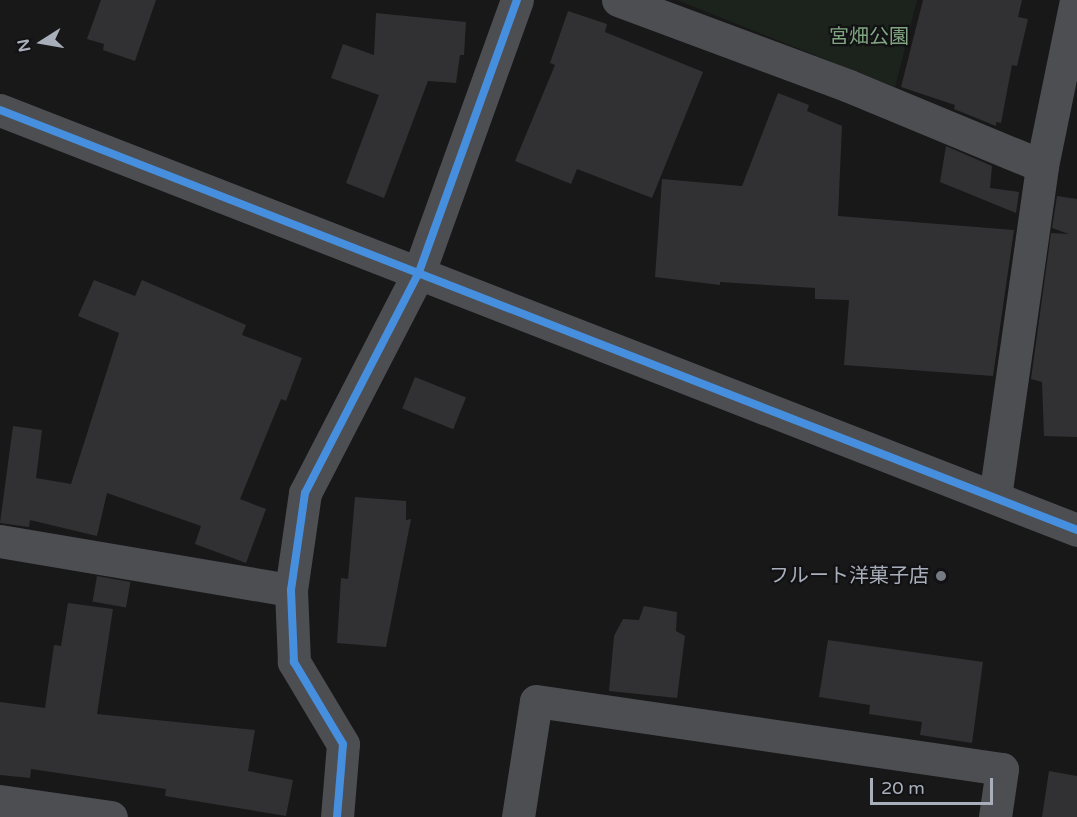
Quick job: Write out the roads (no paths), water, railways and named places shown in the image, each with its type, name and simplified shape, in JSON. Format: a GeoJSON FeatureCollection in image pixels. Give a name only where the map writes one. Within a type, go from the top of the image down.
{"type":"FeatureCollection","features":[{"type":"Feature","properties":{"kind":"street"},"geometry":{"type":"LineString","coordinates":[[337,817],[343,744],[294,662],[291,590],[305,493],[418,272],[517,0]]}},
{"type":"Feature","properties":{"kind":"street"},"geometry":{"type":"LineString","coordinates":[[618,0],[849,86],[1042,166]]}},
{"type":"Feature","properties":{"kind":"street"},"geometry":{"type":"LineString","coordinates":[[995,497],[1042,166],[1076,0]]}},
{"type":"Feature","properties":{"kind":"street"},"geometry":{"type":"LineString","coordinates":[[6,115],[418,272],[1077,530]]}},
{"type":"Feature","properties":{"kind":"street"},"geometry":{"type":"LineString","coordinates":[[0,541],[291,590]]}},
{"type":"Feature","properties":{"kind":"street"},"geometry":{"type":"LineString","coordinates":[[518,817],[536,701],[1002,769],[995,817]]}},
{"type":"Feature","properties":{"kind":"street"},"geometry":{"type":"LineString","coordinates":[[0,801],[111,817]]}},
{"type":"Feature","properties":{"kind":"place","name":"フルート洋菓子店"},"geometry":{"type":"Point","coordinates":[941,576]}},
{"type":"Feature","properties":{"kind":"park label","name":"宮畑公園"},"geometry":{"type":"Point","coordinates":[869,37]}}]}
